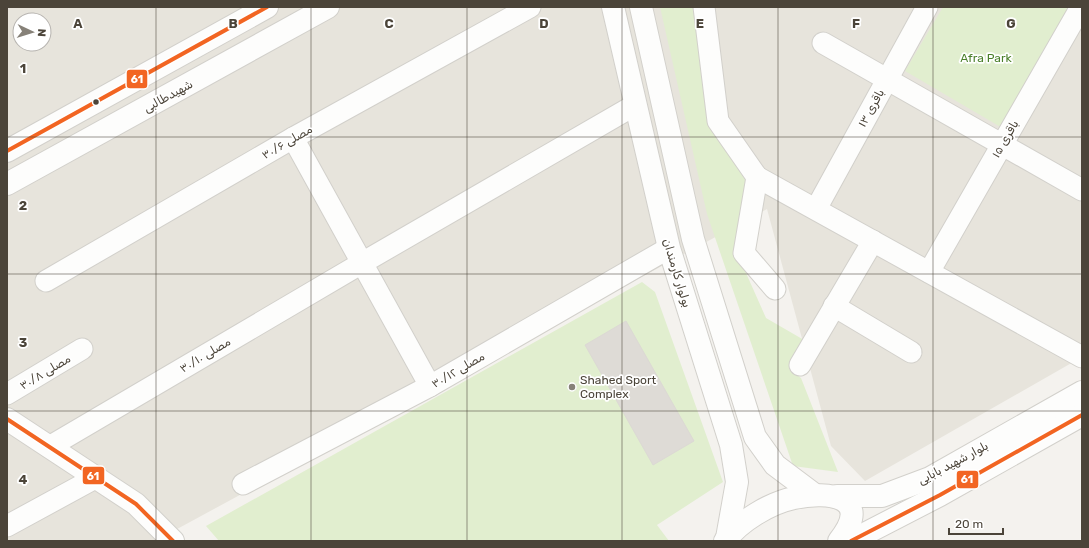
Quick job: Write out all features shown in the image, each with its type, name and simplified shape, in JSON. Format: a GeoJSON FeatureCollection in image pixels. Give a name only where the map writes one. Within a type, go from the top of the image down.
{"type":"FeatureCollection","features":[{"type":"Feature","properties":{"kind":"street"},"geometry":{"type":"LineString","coordinates":[[7,151],[267,7]]}},
{"type":"Feature","properties":{"kind":"street","name":"شهیدطالبی"},"geometry":{"type":"LineString","coordinates":[[7,184],[328,7]]}},
{"type":"Feature","properties":{"kind":"street","name":"مصلی ۳۰/۶"},"geometry":{"type":"LineString","coordinates":[[46,280],[293,138],[530,7]]}},
{"type":"Feature","properties":{"kind":"street","name":"بولوار کارمندان"},"geometry":{"type":"LineString","coordinates":[[613,7],[669,248],[731,445],[737,482],[726,539]]}},
{"type":"Feature","properties":{"kind":"street","name":"بولوار کارمندان"},"geometry":{"type":"LineString","coordinates":[[641,7],[693,239],[755,437],[776,465],[815,495]]}},
{"type":"Feature","properties":{"kind":"street"},"geometry":{"type":"LineString","coordinates":[[704,7],[718,121],[757,177],[1082,356]]}},
{"type":"Feature","properties":{"kind":"street","name":"باقری ۱۳"},"geometry":{"type":"LineString","coordinates":[[816,209],[927,7]]}},
{"type":"Feature","properties":{"kind":"street","name":"باقری ۱۵"},"geometry":{"type":"LineString","coordinates":[[929,272],[1081,7]]}},
{"type":"Feature","properties":{"kind":"street"},"geometry":{"type":"LineString","coordinates":[[823,43],[1082,190]]}},
{"type":"Feature","properties":{"kind":"street","name":"مصلی ۳۰/۱۰"},"geometry":{"type":"LineString","coordinates":[[49,447],[362,262],[635,105]]}},
{"type":"Feature","properties":{"kind":"street"},"geometry":{"type":"LineString","coordinates":[[293,138],[430,386]]}},
{"type":"Feature","properties":{"kind":"street"},"geometry":{"type":"LineString","coordinates":[[757,177],[744,253],[775,289]]}},
{"type":"Feature","properties":{"kind":"street"},"geometry":{"type":"LineString","coordinates":[[800,365],[873,240]]}},
{"type":"Feature","properties":{"kind":"street","name":"مصلی ۳۰/۱۲"},"geometry":{"type":"LineString","coordinates":[[243,484],[430,386],[669,248]]}},
{"type":"Feature","properties":{"kind":"street"},"geometry":{"type":"LineString","coordinates":[[834,306],[911,352]]}},
{"type":"Feature","properties":{"kind":"street","name":"مصلی ۳۰/۸"},"geometry":{"type":"LineString","coordinates":[[7,394],[82,350]]}},
{"type":"Feature","properties":{"kind":"street","name":"بلوار شهید بابایی"},"geometry":{"type":"LineString","coordinates":[[726,539],[757,512],[793,498],[815,495],[882,496],[930,478],[1082,392]]}},
{"type":"Feature","properties":{"kind":"street","name":"بلوار شهید بابایی"},"geometry":{"type":"LineString","coordinates":[[851,541],[940,495],[1082,415]]}},
{"type":"Feature","properties":{"kind":"street"},"geometry":{"type":"LineString","coordinates":[[7,419],[136,504],[173,541]]}},
{"type":"Feature","properties":{"kind":"street"},"geometry":{"type":"LineString","coordinates":[[7,526],[97,477]]}},
{"type":"Feature","properties":{"kind":"street"},"geometry":{"type":"LineString","coordinates":[[837,496],[844,499],[849,504],[851,510],[851,517],[839,541]]}},
{"type":"Feature","properties":{"kind":"shaded area"},"geometry":{"type":"Polygon","coordinates":[[[7,7],[1082,7],[1082,357],[865,481],[831,446],[767,209],[155,541],[7,541],[7,7]]]}},
{"type":"Feature","properties":{"kind":"green space"},"geometry":{"type":"Polygon","coordinates":[[[660,7],[697,7],[711,129],[747,178],[738,255],[766,318],[804,340],[789,369],[801,378],[838,472],[793,466],[707,214],[660,7]]]}},
{"type":"Feature","properties":{"kind":"green space","name":"Afra Park"},"geometry":{"type":"Polygon","coordinates":[[[943,7],[1076,7],[1004,129],[905,71],[943,7]]]}},
{"type":"Feature","properties":{"kind":"green space","name":"Shahed Sport Complex"},"geometry":{"type":"Polygon","coordinates":[[[642,282],[655,292],[723,482],[657,525],[669,541],[219,541],[206,526],[642,282]]]}},
{"type":"Feature","properties":{"kind":"building"},"geometry":{"type":"Polygon","coordinates":[[[626,321],[694,441],[653,465],[585,345],[626,321]]]}},
{"type":"Feature","properties":{"kind":"transit line","name":"61"},"geometry":{"type":"LineString","coordinates":[[7,151],[267,7]]}},
{"type":"Feature","properties":{"kind":"transit line","name":"61"},"geometry":{"type":"LineString","coordinates":[[851,541],[940,495],[1082,415]]}},
{"type":"Feature","properties":{"kind":"transit line","name":"61"},"geometry":{"type":"LineString","coordinates":[[7,419],[136,504],[173,541]]}},
{"type":"Feature","properties":{"kind":"place","name":"Shahed Sport Complex"},"geometry":{"type":"Point","coordinates":[572,387]}}]}
